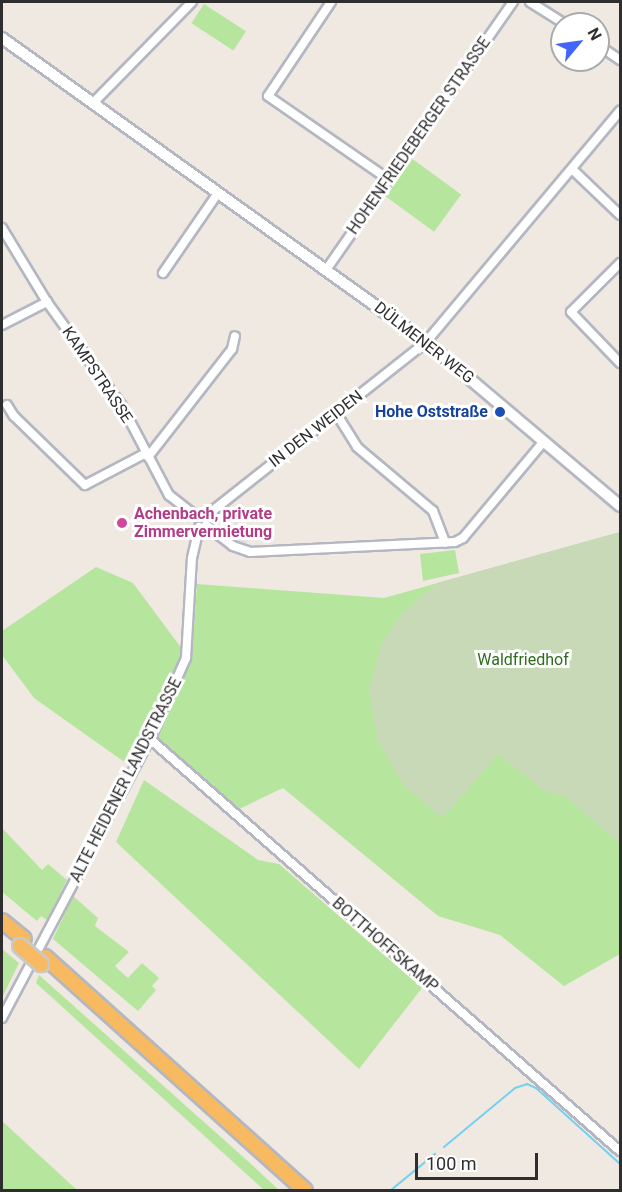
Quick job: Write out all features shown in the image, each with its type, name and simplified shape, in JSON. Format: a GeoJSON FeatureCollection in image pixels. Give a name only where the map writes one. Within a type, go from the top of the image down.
{"type":"FeatureCollection","features":[{"type":"Feature","properties":{"kind":"highway"},"geometry":{"type":"LineString","coordinates":[[2,921],[22,943]]}},
{"type":"Feature","properties":{"kind":"highway"},"geometry":{"type":"LineString","coordinates":[[2,931],[43,960],[305,1191]]}},
{"type":"Feature","properties":{"kind":"highway"},"geometry":{"type":"LineString","coordinates":[[43,960],[293,1191]]}},
{"type":"Feature","properties":{"kind":"street"},"geometry":{"type":"LineString","coordinates":[[93,103],[192,2]]}},
{"type":"Feature","properties":{"kind":"street"},"geometry":{"type":"LineString","coordinates":[[331,2],[268,96],[388,179]]}},
{"type":"Feature","properties":{"kind":"street","name":"HOHENFRIEDEBERGER STRASSE"},"geometry":{"type":"LineString","coordinates":[[326,270],[513,2]]}},
{"type":"Feature","properties":{"kind":"street"},"geometry":{"type":"LineString","coordinates":[[530,2],[550,15]]}},
{"type":"Feature","properties":{"kind":"street","name":"DÜLMENER WEG"},"geometry":{"type":"LineString","coordinates":[[2,38],[426,342],[621,506]]}},
{"type":"Feature","properties":{"kind":"street"},"geometry":{"type":"LineString","coordinates":[[426,342],[621,111]]}},
{"type":"Feature","properties":{"kind":"street"},"geometry":{"type":"LineString","coordinates":[[572,169],[621,215]]}},
{"type":"Feature","properties":{"kind":"street"},"geometry":{"type":"LineString","coordinates":[[163,273],[218,193]]}},
{"type":"Feature","properties":{"kind":"street","name":"KAMPSTRASSE"},"geometry":{"type":"LineString","coordinates":[[2,228],[47,302],[122,406],[169,495],[204,523]]}},
{"type":"Feature","properties":{"kind":"street"},"geometry":{"type":"LineString","coordinates":[[621,263],[571,312],[621,363]]}},
{"type":"Feature","properties":{"kind":"street"},"geometry":{"type":"LineString","coordinates":[[2,325],[47,302]]}},
{"type":"Feature","properties":{"kind":"street"},"geometry":{"type":"LineString","coordinates":[[7,405],[14,416],[85,484],[147,455],[232,349],[235,336]]}},
{"type":"Feature","properties":{"kind":"street","name":"IN DEN WEIDEN"},"geometry":{"type":"LineString","coordinates":[[204,523],[336,413],[426,342]]}},
{"type":"Feature","properties":{"kind":"street"},"geometry":{"type":"LineString","coordinates":[[336,413],[357,447],[433,511],[445,543]]}},
{"type":"Feature","properties":{"kind":"street"},"geometry":{"type":"LineString","coordinates":[[204,523],[233,546],[250,552],[445,543],[463,538],[544,441]]}},
{"type":"Feature","properties":{"kind":"street","name":"ALTE HEIDENER LANDSTRASSE"},"geometry":{"type":"LineString","coordinates":[[2,1018],[150,739],[186,658],[192,558],[204,523]]}},
{"type":"Feature","properties":{"kind":"street","name":"BOTTHOFFSKAMP"},"geometry":{"type":"LineString","coordinates":[[150,739],[621,1151]]}},
{"type":"Feature","properties":{"kind":"shaded area"},"geometry":{"type":"Polygon","coordinates":[[[237,521],[253,534],[244,546],[228,533],[237,521]]]}},
{"type":"Feature","properties":{"kind":"green space"},"geometry":{"type":"Polygon","coordinates":[[[204,4],[246,31],[233,51],[191,23],[204,4]]]}},
{"type":"Feature","properties":{"kind":"green space"},"geometry":{"type":"Polygon","coordinates":[[[411,158],[461,194],[434,232],[384,195],[411,158]]]}},
{"type":"Feature","properties":{"kind":"green space"},"geometry":{"type":"Polygon","coordinates":[[[620,532],[620,954],[564,986],[500,935],[438,916],[283,788],[237,810],[154,737],[192,659],[197,584],[384,598],[620,532]]]}},
{"type":"Feature","properties":{"kind":"green space","name":"Waldfriedhof"},"geometry":{"type":"Polygon","coordinates":[[[620,532],[620,844],[565,796],[546,792],[498,754],[443,818],[404,786],[377,739],[369,689],[382,643],[402,614],[437,583],[620,532]]]}},
{"type":"Feature","properties":{"kind":"green space"},"geometry":{"type":"Polygon","coordinates":[[[455,550],[459,573],[423,581],[420,554],[455,550]]]}},
{"type":"Feature","properties":{"kind":"green space"},"geometry":{"type":"Polygon","coordinates":[[[96,567],[133,583],[182,649],[178,668],[130,766],[34,698],[2,655],[2,631],[96,567]]]}},
{"type":"Feature","properties":{"kind":"green space"},"geometry":{"type":"Polygon","coordinates":[[[144,780],[258,860],[279,864],[422,988],[359,1069],[116,842],[144,780]]]}},
{"type":"Feature","properties":{"kind":"green space"},"geometry":{"type":"Polygon","coordinates":[[[2,828],[42,870],[48,864],[67,880],[47,920],[41,916],[37,921],[2,892],[2,828]]]}},
{"type":"Feature","properties":{"kind":"green space"},"geometry":{"type":"Polygon","coordinates":[[[73,896],[98,918],[95,926],[129,952],[115,966],[120,971],[128,978],[142,963],[159,978],[152,986],[156,990],[138,1011],[53,939],[73,896]]]}},
{"type":"Feature","properties":{"kind":"green space"},"geometry":{"type":"Polygon","coordinates":[[[2,949],[19,963],[2,998],[2,949]]]}},
{"type":"Feature","properties":{"kind":"green space"},"geometry":{"type":"Polygon","coordinates":[[[39,975],[279,1190],[264,1190],[36,983],[39,975]]]}},
{"type":"Feature","properties":{"kind":"green space"},"geometry":{"type":"Polygon","coordinates":[[[2,1121],[77,1190],[2,1190],[2,1121]]]}},
{"type":"Feature","properties":{"kind":"waterway"},"geometry":{"type":"LineString","coordinates":[[444,1147],[515,1088],[527,1084],[536,1088],[620,1164]]}},
{"type":"Feature","properties":{"kind":"waterway"},"geometry":{"type":"LineString","coordinates":[[391,1190],[435,1154]]}},
{"type":"Feature","properties":{"kind":"place","name":"Hohe Oststraße"},"geometry":{"type":"Point","coordinates":[500,412]}},
{"type":"Feature","properties":{"kind":"place","name":"Achenbach, private Zimmervermietung"},"geometry":{"type":"Point","coordinates":[122,523]}}]}
